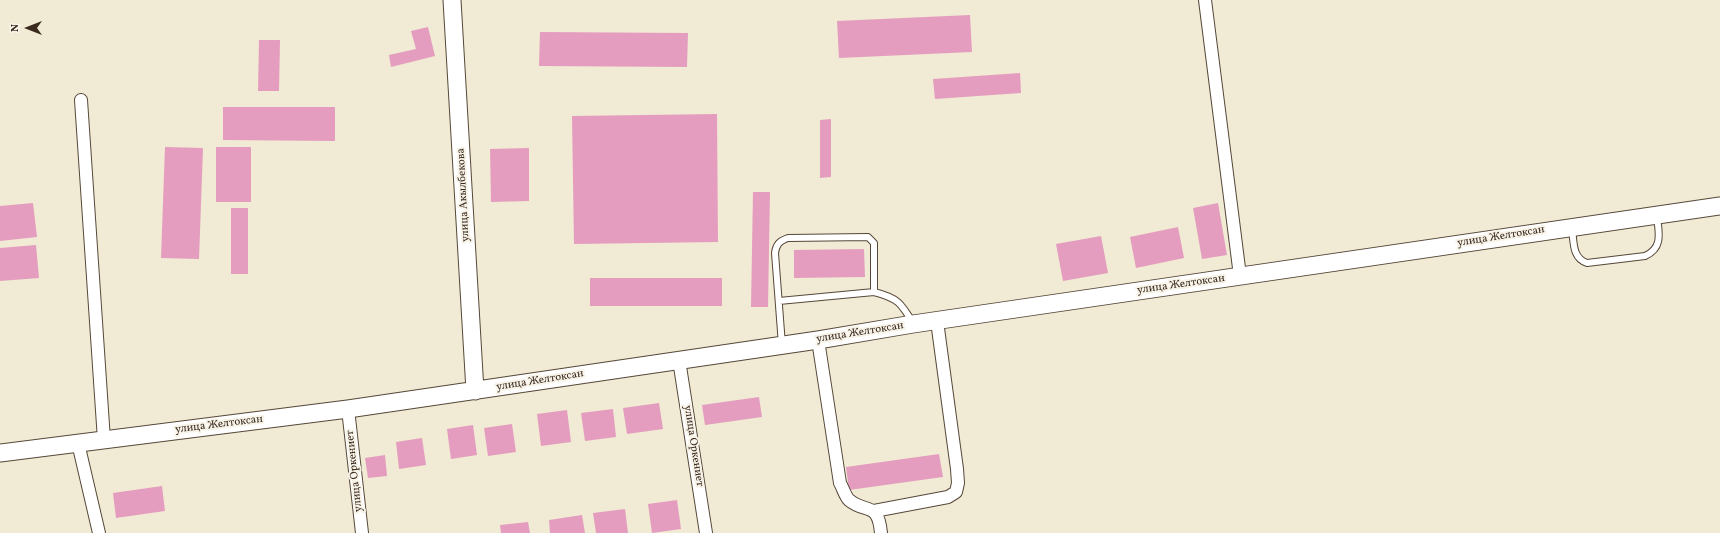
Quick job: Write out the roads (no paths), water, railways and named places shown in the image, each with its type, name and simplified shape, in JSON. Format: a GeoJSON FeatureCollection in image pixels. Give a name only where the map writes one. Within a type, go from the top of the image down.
{"type":"FeatureCollection","features":[{"type":"Feature","properties":{"kind":"street","name":"улица Акылбекова"},"geometry":{"type":"LineString","coordinates":[[452,0],[475,391]]}},
{"type":"Feature","properties":{"kind":"street"},"geometry":{"type":"LineString","coordinates":[[1205,0],[1240,276]]}},
{"type":"Feature","properties":{"kind":"street"},"geometry":{"type":"LineString","coordinates":[[81,100],[104,440]]}},
{"type":"Feature","properties":{"kind":"street","name":"улица Желтоксан"},"geometry":{"type":"LineString","coordinates":[[0,453],[348,409],[475,391],[818,340],[913,324],[1720,206]]}},
{"type":"Feature","properties":{"kind":"street"},"geometry":{"type":"LineString","coordinates":[[818,340],[840,483],[849,500],[874,511],[948,497],[956,492],[958,483],[957,469],[937,321]]}},
{"type":"Feature","properties":{"kind":"street","name":"улица Оркениет"},"geometry":{"type":"LineString","coordinates":[[679,360],[706,533]]}},
{"type":"Feature","properties":{"kind":"street","name":"улица Оркениет"},"geometry":{"type":"LineString","coordinates":[[348,409],[362,533]]}},
{"type":"Feature","properties":{"kind":"street"},"geometry":{"type":"LineString","coordinates":[[78,443],[99,533]]}},
{"type":"Feature","properties":{"kind":"street"},"geometry":{"type":"LineString","coordinates":[[874,511],[879,521],[881,533]]}},
{"type":"Feature","properties":{"kind":"lane"},"geometry":{"type":"LineString","coordinates":[[1572,227],[1575,251],[1582,261],[1587,263],[1645,256],[1652,252],[1659,239],[1656,215]]}},
{"type":"Feature","properties":{"kind":"lane"},"geometry":{"type":"LineString","coordinates":[[782,345],[775,253],[776,246],[780,241],[788,238],[868,237],[872,239],[874,243],[874,292]]}},
{"type":"Feature","properties":{"kind":"lane"},"geometry":{"type":"LineString","coordinates":[[779,301],[874,292],[889,297],[901,304],[913,324]]}}]}
